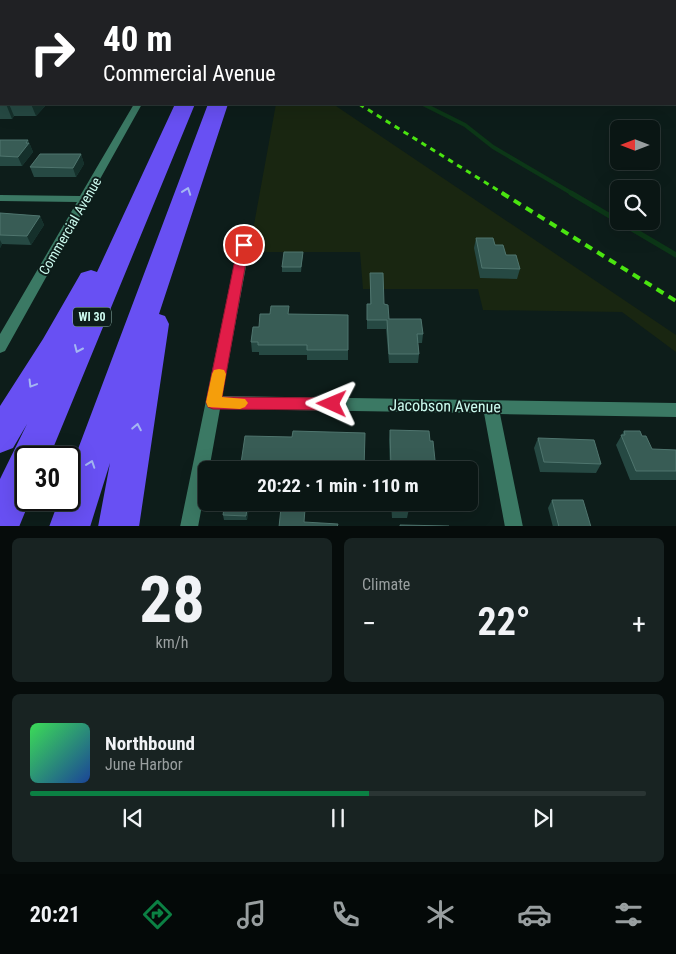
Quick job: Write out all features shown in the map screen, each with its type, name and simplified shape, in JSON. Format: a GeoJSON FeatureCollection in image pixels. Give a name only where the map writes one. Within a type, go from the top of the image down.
{"type":"FeatureCollection","features":[{"type":"Feature","properties":{"kind":"highway","name":"WI 30"},"geometry":{"type":"LineString","coordinates":[[35,446],[184,105]]}},
{"type":"Feature","properties":{"kind":"highway"},"geometry":{"type":"LineString","coordinates":[[69,526],[218,105]]}},
{"type":"Feature","properties":{"kind":"highway"},"geometry":{"type":"LineString","coordinates":[[0,437],[54,348],[102,259],[153,176]]}},
{"type":"Feature","properties":{"kind":"highway"},"geometry":{"type":"LineString","coordinates":[[118,526],[170,237]]}},
{"type":"Feature","properties":{"kind":"highway"},"geometry":{"type":"LineString","coordinates":[[0,524],[15,490]]}},
{"type":"Feature","properties":{"kind":"street","name":"Commercial Avenue"},"geometry":{"type":"LineString","coordinates":[[0,348],[137,105]]}},
{"type":"Feature","properties":{"kind":"street"},"geometry":{"type":"LineString","coordinates":[[0,198],[86,199]]}},
{"type":"Feature","properties":{"kind":"street"},"geometry":{"type":"LineString","coordinates":[[189,526],[244,245]]}},
{"type":"Feature","properties":{"kind":"street","name":"Jacobson Avenue"},"geometry":{"type":"LineString","coordinates":[[213,402],[676,410]]}},
{"type":"Feature","properties":{"kind":"street"},"geometry":{"type":"LineString","coordinates":[[491,407],[514,526]]}},
{"type":"Feature","properties":{"kind":"green space"},"geometry":{"type":"Polygon","coordinates":[[[276,105],[334,105],[676,335],[676,352],[622,312],[483,310],[478,289],[363,289],[360,252],[249,252],[276,105]]]}},
{"type":"Feature","properties":{"kind":"building"},"geometry":{"type":"Polygon","coordinates":[[[0,140],[28,140],[26,143],[29,143],[18,157],[0,156],[0,140]]]}},
{"type":"Feature","properties":{"kind":"building"},"geometry":{"type":"Polygon","coordinates":[[[40,154],[81,154],[73,168],[30,167],[40,154]]]}},
{"type":"Feature","properties":{"kind":"building"},"geometry":{"type":"Polygon","coordinates":[[[0,213],[40,216],[27,236],[0,235],[0,213]]]}},
{"type":"Feature","properties":{"kind":"building"},"geometry":{"type":"Polygon","coordinates":[[[476,238],[493,238],[495,245],[503,245],[506,255],[516,255],[520,269],[482,268],[476,238]]]}},
{"type":"Feature","properties":{"kind":"building"},"geometry":{"type":"Polygon","coordinates":[[[284,252],[303,252],[301,267],[282,267],[284,252]]]}},
{"type":"Feature","properties":{"kind":"building"},"geometry":{"type":"Polygon","coordinates":[[[370,273],[383,273],[384,304],[388,305],[389,319],[421,319],[423,334],[417,334],[419,354],[389,354],[387,320],[367,320],[367,304],[371,304],[370,273]]]}},
{"type":"Feature","properties":{"kind":"building"},"geometry":{"type":"Polygon","coordinates":[[[271,306],[289,306],[288,314],[348,315],[348,350],[307,350],[307,345],[258,345],[258,342],[251,342],[253,327],[259,327],[260,314],[270,314],[271,306]]]}},
{"type":"Feature","properties":{"kind":"building"},"geometry":{"type":"Polygon","coordinates":[[[390,430],[429,431],[430,441],[433,441],[435,461],[391,461],[390,430]]]}},
{"type":"Feature","properties":{"kind":"building"},"geometry":{"type":"Polygon","coordinates":[[[293,431],[365,433],[364,461],[241,461],[245,436],[292,437],[293,431]]]}},
{"type":"Feature","properties":{"kind":"building"},"geometry":{"type":"Polygon","coordinates":[[[624,431],[640,431],[642,436],[646,436],[652,449],[676,450],[676,471],[636,471],[621,435],[625,435],[624,431]]]}},
{"type":"Feature","properties":{"kind":"building"},"geometry":{"type":"Polygon","coordinates":[[[538,438],[594,440],[601,464],[544,462],[538,438]]]}},
{"type":"Feature","properties":{"kind":"building"},"geometry":{"type":"Polygon","coordinates":[[[552,500],[583,500],[591,526],[559,526],[552,500]]]}},
{"type":"Feature","properties":{"kind":"building"},"geometry":{"type":"Polygon","coordinates":[[[224,511],[247,511],[246,516],[223,515],[224,511]]]}},
{"type":"Feature","properties":{"kind":"building"},"geometry":{"type":"Polygon","coordinates":[[[281,511],[305,511],[304,522],[338,524],[337,526],[279,526],[281,511]]]}},
{"type":"Feature","properties":{"kind":"building"},"geometry":{"type":"Polygon","coordinates":[[[400,525],[449,526],[400,526],[400,525]]]}},
{"type":"Feature","properties":{"kind":"waterway"},"geometry":{"type":"LineString","coordinates":[[425,105],[465,125],[493,147],[573,194]]}},
{"type":"Feature","properties":{"kind":"waterway"},"geometry":{"type":"LineString","coordinates":[[571,193],[676,255]]}},
{"type":"Feature","properties":{"kind":"railway"},"geometry":{"type":"LineString","coordinates":[[361,105],[504,194]]}},
{"type":"Feature","properties":{"kind":"railway"},"geometry":{"type":"LineString","coordinates":[[502,193],[676,301]]}},
{"type":"Feature","properties":{"kind":"slow traffic"},"geometry":{"type":"LineString","coordinates":[[219,374],[213,402],[240,403]]}},
{"type":"Feature","properties":{"kind":"route"},"geometry":{"type":"LineString","coordinates":[[244,245],[213,402],[332,404]]}}]}
